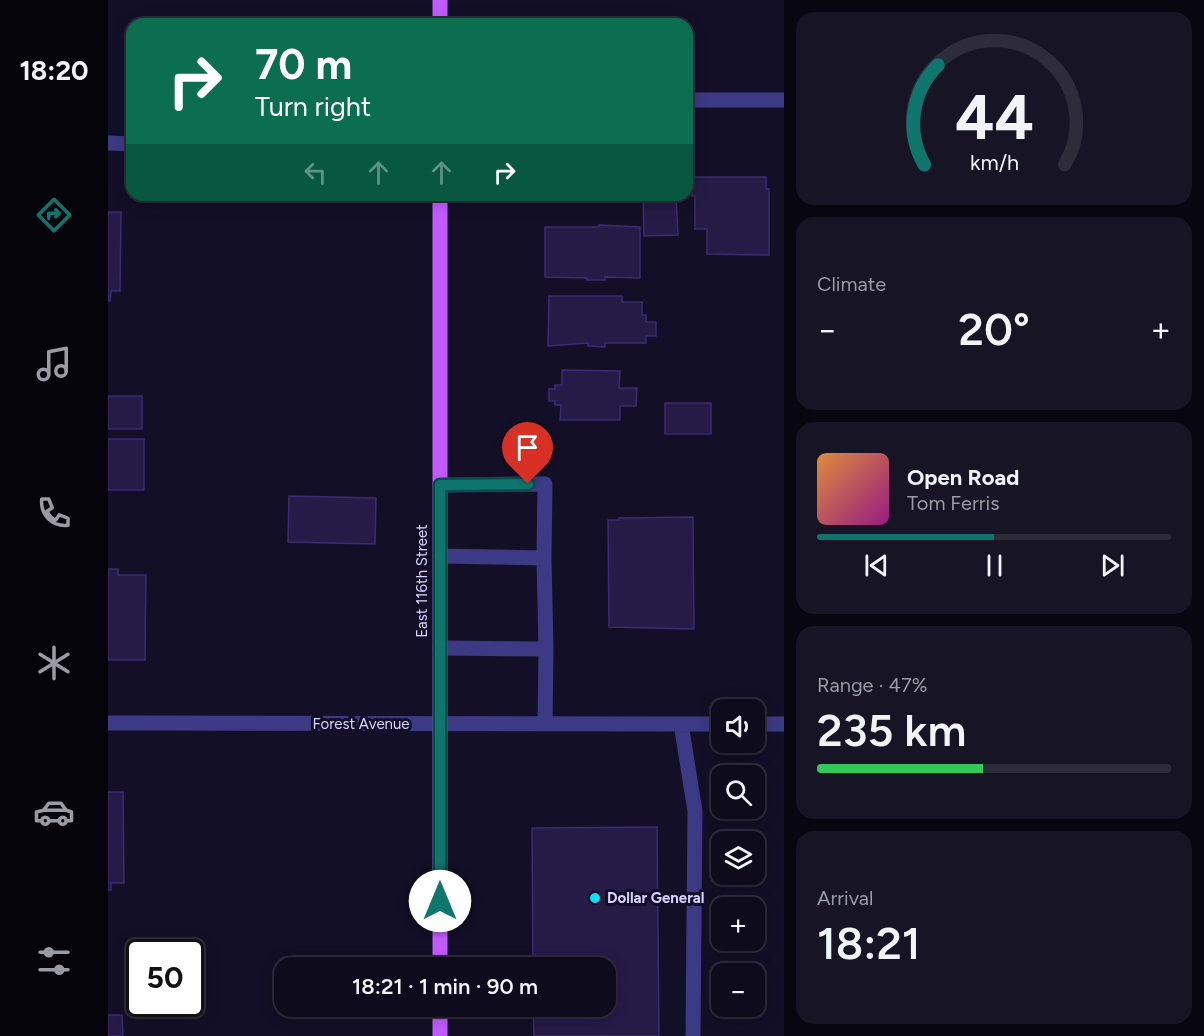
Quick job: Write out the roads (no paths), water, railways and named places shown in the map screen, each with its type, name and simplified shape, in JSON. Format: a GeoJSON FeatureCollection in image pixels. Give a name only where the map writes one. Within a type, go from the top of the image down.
{"type":"FeatureCollection","features":[{"type":"Feature","properties":{"kind":"main road"},"geometry":{"type":"LineString","coordinates":[[440,0],[440,18]]}},
{"type":"Feature","properties":{"kind":"main road","name":"East 116th Street"},"geometry":{"type":"LineString","coordinates":[[440,201],[440,957]]}},
{"type":"Feature","properties":{"kind":"main road"},"geometry":{"type":"LineString","coordinates":[[440,1017],[440,1036]]}},
{"type":"Feature","properties":{"kind":"street"},"geometry":{"type":"LineString","coordinates":[[693,99],[784,100]]}},
{"type":"Feature","properties":{"kind":"street"},"geometry":{"type":"LineString","coordinates":[[108,144],[126,144]]}},
{"type":"Feature","properties":{"kind":"street"},"geometry":{"type":"LineString","coordinates":[[440,485],[545,483],[545,724]]}},
{"type":"Feature","properties":{"kind":"street"},"geometry":{"type":"LineString","coordinates":[[440,556],[544,558]]}},
{"type":"Feature","properties":{"kind":"street"},"geometry":{"type":"LineString","coordinates":[[440,648],[546,649]]}},
{"type":"Feature","properties":{"kind":"street","name":"Forest Avenue"},"geometry":{"type":"LineString","coordinates":[[108,723],[711,724]]}},
{"type":"Feature","properties":{"kind":"street"},"geometry":{"type":"LineString","coordinates":[[681,724],[695,811],[693,1036]]}},
{"type":"Feature","properties":{"kind":"street"},"geometry":{"type":"LineString","coordinates":[[765,724],[784,724]]}},
{"type":"Feature","properties":{"kind":"place","name":"Dollar General"},"geometry":{"type":"Point","coordinates":[595,898]}}]}
